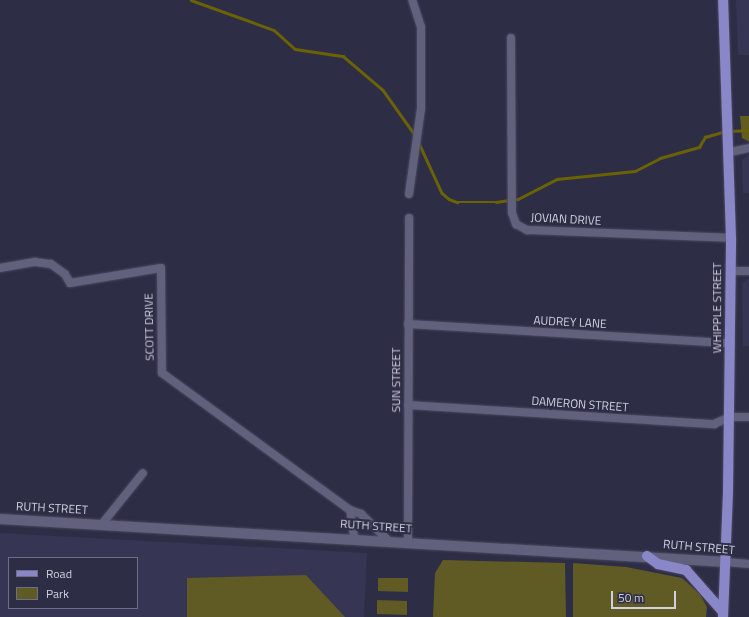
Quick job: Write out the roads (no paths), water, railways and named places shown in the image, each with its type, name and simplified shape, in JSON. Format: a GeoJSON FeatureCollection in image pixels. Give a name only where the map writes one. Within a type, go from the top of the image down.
{"type":"FeatureCollection","features":[{"type":"Feature","properties":{"kind":"main road","name":"WHIPPLE STREET"},"geometry":{"type":"LineString","coordinates":[[723,0],[730,152],[730,417],[723,615]]}},
{"type":"Feature","properties":{"kind":"main road"},"geometry":{"type":"LineString","coordinates":[[647,556],[658,564],[686,570],[723,615]]}},
{"type":"Feature","properties":{"kind":"street"},"geometry":{"type":"LineString","coordinates":[[409,194],[421,109],[421,27],[412,0]]}},
{"type":"Feature","properties":{"kind":"street","name":"JOVIAN DRIVE"},"geometry":{"type":"LineString","coordinates":[[511,38],[512,213],[516,224],[527,230],[730,238]]}},
{"type":"Feature","properties":{"kind":"street"},"geometry":{"type":"LineString","coordinates":[[730,152],[749,148]]}},
{"type":"Feature","properties":{"kind":"street","name":"SUN STREET"},"geometry":{"type":"LineString","coordinates":[[408,541],[409,218]]}},
{"type":"Feature","properties":{"kind":"street","name":"SCOTT DRIVE"},"geometry":{"type":"LineString","coordinates":[[0,268],[35,262],[51,264],[66,274],[70,283],[160,268],[162,373],[350,510],[361,514],[387,539]]}},
{"type":"Feature","properties":{"kind":"street"},"geometry":{"type":"LineString","coordinates":[[730,271],[749,271]]}},
{"type":"Feature","properties":{"kind":"street","name":"AUDREY LANE"},"geometry":{"type":"LineString","coordinates":[[408,324],[730,343]]}},
{"type":"Feature","properties":{"kind":"street","name":"DAMERON STREET"},"geometry":{"type":"LineString","coordinates":[[408,405],[706,424],[730,417],[749,417]]}},
{"type":"Feature","properties":{"kind":"street"},"geometry":{"type":"LineString","coordinates":[[102,524],[143,473]]}},
{"type":"Feature","properties":{"kind":"street"},"geometry":{"type":"LineString","coordinates":[[350,510],[354,537]]}},
{"type":"Feature","properties":{"kind":"street","name":"RUTH STREET"},"geometry":{"type":"LineString","coordinates":[[0,519],[354,537],[749,564]]}},
{"type":"Feature","properties":{"kind":"waterway"},"geometry":{"type":"LineString","coordinates":[[191,0],[274,30],[295,49],[343,56],[383,90],[415,135]]}},
{"type":"Feature","properties":{"kind":"waterway"},"geometry":{"type":"LineString","coordinates":[[731,131],[749,130]]}},
{"type":"Feature","properties":{"kind":"waterway"},"geometry":{"type":"LineString","coordinates":[[419,143],[442,193],[449,199],[457,202],[496,202],[518,199],[557,179],[635,171],[660,158],[699,147],[705,137],[726,131]]}}]}
